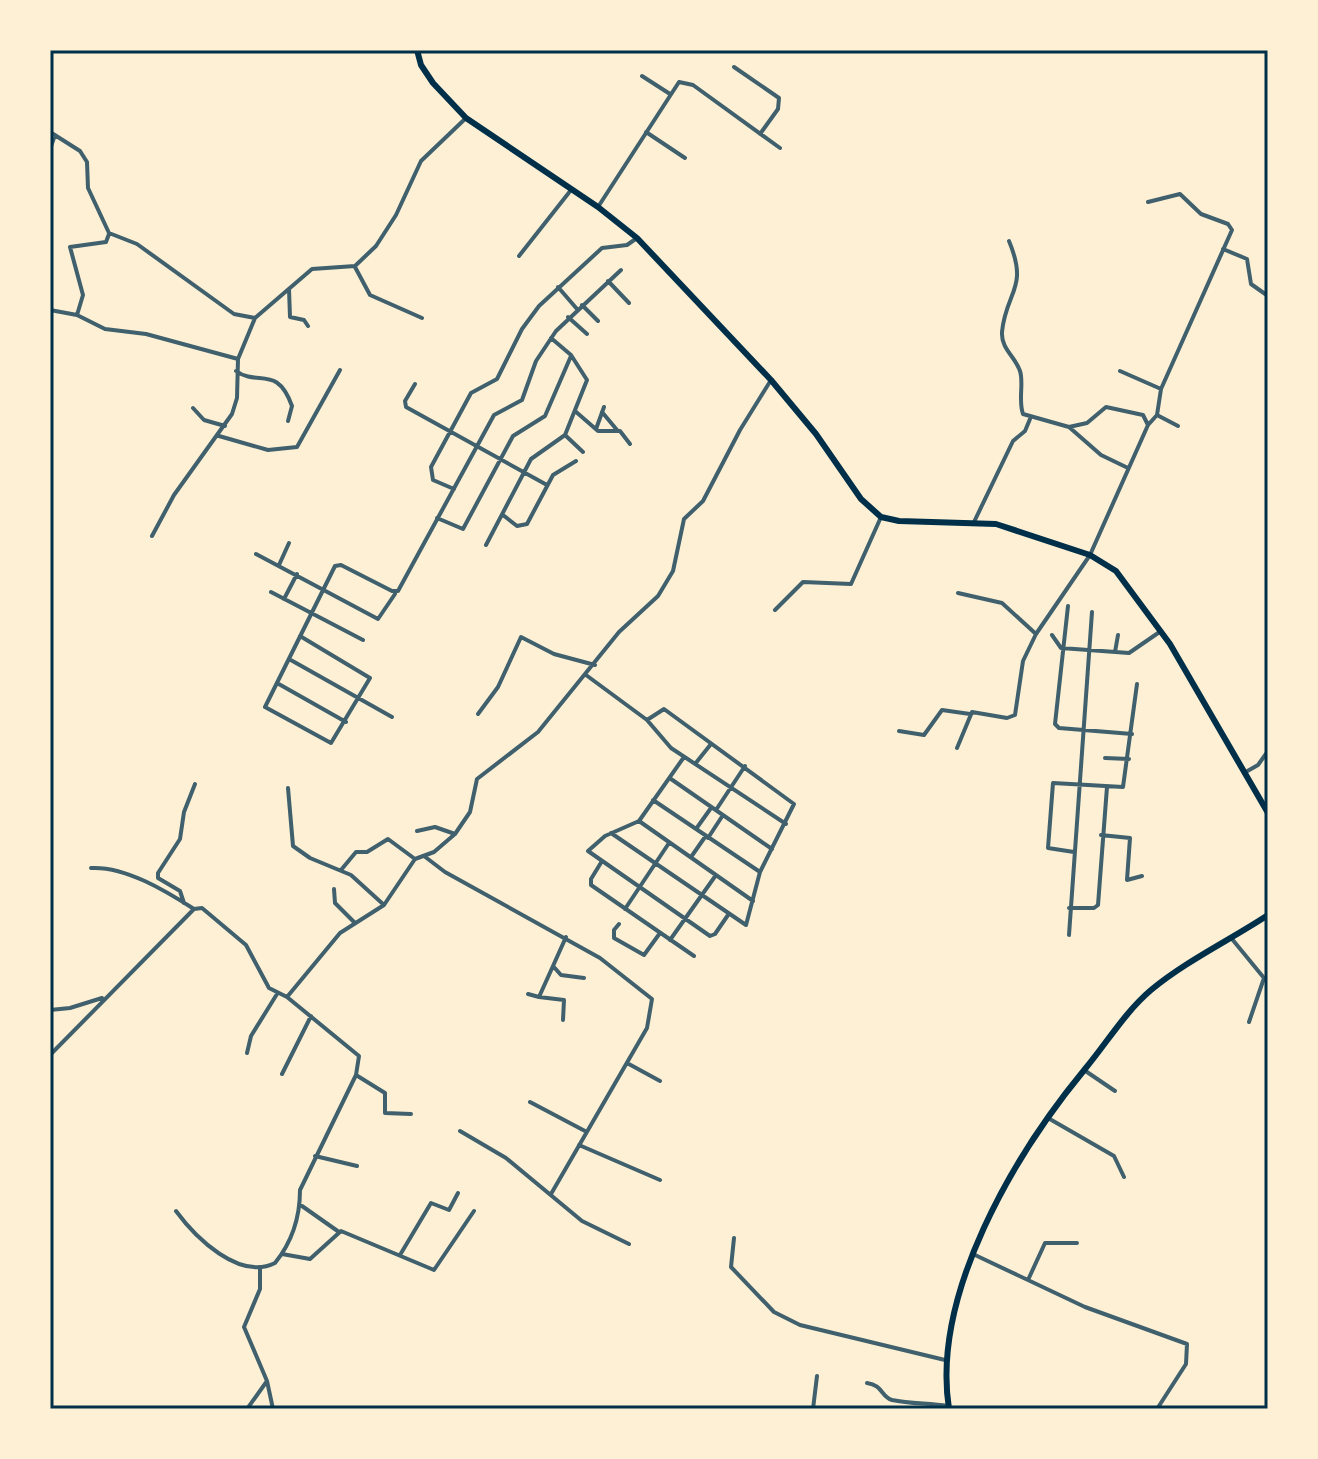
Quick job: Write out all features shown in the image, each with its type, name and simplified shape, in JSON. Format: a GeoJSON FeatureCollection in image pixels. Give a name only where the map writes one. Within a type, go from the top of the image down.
{"type":"FeatureCollection","features":[{"type":"Feature","properties":{"kind":"main road"},"geometry":{"type":"LineString","coordinates":[[417,50],[421,65],[433,83],[466,118],[598,207],[637,238],[771,380],[816,434],[861,499],[881,517],[899,521],[974,522],[1018,529],[1090,555],[1116,571],[1161,631],[1268,813]]}},
{"type":"Feature","properties":{"kind":"main road"},"geometry":{"type":"LineString","coordinates":[[948,1407],[945,1360],[955,1304],[1020,1158],[1084,1070],[1151,991],[1268,915]]}},
{"type":"Feature","properties":{"kind":"street"},"geometry":{"type":"LineString","coordinates":[[734,67],[779,98],[778,109],[760,134]]}},
{"type":"Feature","properties":{"kind":"street"},"geometry":{"type":"LineString","coordinates":[[642,76],[670,94]]}},
{"type":"Feature","properties":{"kind":"street"},"geometry":{"type":"LineString","coordinates":[[598,207],[676,83],[687,82],[780,148]]}},
{"type":"Feature","properties":{"kind":"street"},"geometry":{"type":"LineString","coordinates":[[152,536],[174,495],[225,426],[237,398],[238,359],[255,318],[312,269],[355,266],[376,246],[396,215],[421,161],[466,118]]}},
{"type":"Feature","properties":{"kind":"street"},"geometry":{"type":"LineString","coordinates":[[646,132],[685,158]]}},
{"type":"Feature","properties":{"kind":"street"},"geometry":{"type":"LineString","coordinates":[[50,149],[53,133],[80,151],[87,162],[88,188],[109,233],[106,242],[70,247],[83,295],[77,315]]}},
{"type":"Feature","properties":{"kind":"street"},"geometry":{"type":"LineString","coordinates":[[519,256],[571,190]]}},
{"type":"Feature","properties":{"kind":"street"},"geometry":{"type":"LineString","coordinates":[[899,731],[924,735],[942,710],[1014,716],[1021,665],[1036,634],[1090,555],[1148,425],[1157,415],[1161,389],[1193,323],[1232,226],[1201,214],[1180,194],[1148,202]]}},
{"type":"Feature","properties":{"kind":"street"},"geometry":{"type":"LineString","coordinates":[[109,233],[137,244],[234,314],[255,318]]}},
{"type":"Feature","properties":{"kind":"street"},"geometry":{"type":"LineString","coordinates":[[454,489],[433,480],[430,470],[471,393],[497,379],[522,329],[558,287],[602,248],[627,245],[637,238]]}},
{"type":"Feature","properties":{"kind":"street"},"geometry":{"type":"LineString","coordinates":[[1009,241],[1017,259],[1018,285],[1004,323],[1002,342],[1020,370],[1021,410],[1030,419],[1069,427],[1087,423],[1106,407],[1143,415],[1148,425]]}},
{"type":"Feature","properties":{"kind":"street"},"geometry":{"type":"LineString","coordinates":[[1223,249],[1247,259],[1251,284],[1268,296]]}},
{"type":"Feature","properties":{"kind":"street"},"geometry":{"type":"LineString","coordinates":[[355,266],[370,295],[422,318]]}},
{"type":"Feature","properties":{"kind":"street"},"geometry":{"type":"LineString","coordinates":[[256,554],[380,619],[494,415],[524,397],[536,361],[551,338],[568,317],[621,270]]}},
{"type":"Feature","properties":{"kind":"street"},"geometry":{"type":"LineString","coordinates":[[608,281],[629,303]]}},
{"type":"Feature","properties":{"kind":"street"},"geometry":{"type":"LineString","coordinates":[[558,287],[577,309]]}},
{"type":"Feature","properties":{"kind":"street"},"geometry":{"type":"LineString","coordinates":[[289,289],[290,317],[304,320],[308,326]]}},
{"type":"Feature","properties":{"kind":"street"},"geometry":{"type":"LineString","coordinates":[[582,305],[598,321]]}},
{"type":"Feature","properties":{"kind":"street"},"geometry":{"type":"LineString","coordinates":[[50,310],[77,315],[105,329],[158,336],[238,359]]}},
{"type":"Feature","properties":{"kind":"street"},"geometry":{"type":"LineString","coordinates":[[568,317],[587,334]]}},
{"type":"Feature","properties":{"kind":"street"},"geometry":{"type":"LineString","coordinates":[[486,545],[534,455],[565,435],[587,376],[571,355],[551,338]]}},
{"type":"Feature","properties":{"kind":"street"},"geometry":{"type":"LineString","coordinates":[[437,518],[463,529],[517,432],[545,416],[571,355]]}},
{"type":"Feature","properties":{"kind":"street"},"geometry":{"type":"LineString","coordinates":[[219,436],[268,450],[297,447],[340,370]]}},
{"type":"Feature","properties":{"kind":"street"},"geometry":{"type":"LineString","coordinates":[[236,371],[246,377],[263,375],[278,384],[292,406],[288,421]]}},
{"type":"Feature","properties":{"kind":"street"},"geometry":{"type":"LineString","coordinates":[[1120,371],[1161,389]]}},
{"type":"Feature","properties":{"kind":"street"},"geometry":{"type":"LineString","coordinates":[[287,997],[331,941],[384,905],[415,859],[455,834],[470,812],[477,779],[538,732],[619,632],[665,586],[677,559],[684,519],[703,501],[740,430],[771,380]]}},
{"type":"Feature","properties":{"kind":"street"},"geometry":{"type":"LineString","coordinates":[[415,384],[405,401],[406,407],[449,434],[547,485]]}},
{"type":"Feature","properties":{"kind":"street"},"geometry":{"type":"LineString","coordinates":[[193,408],[204,420],[225,426]]}},
{"type":"Feature","properties":{"kind":"street"},"geometry":{"type":"LineString","coordinates":[[596,429],[603,409],[630,444]]}},
{"type":"Feature","properties":{"kind":"street"},"geometry":{"type":"LineString","coordinates":[[575,411],[596,429],[617,430]]}},
{"type":"Feature","properties":{"kind":"street"},"geometry":{"type":"LineString","coordinates":[[1157,415],[1178,426]]}},
{"type":"Feature","properties":{"kind":"street"},"geometry":{"type":"LineString","coordinates":[[974,522],[1013,441],[1025,431],[1030,419]]}},
{"type":"Feature","properties":{"kind":"street"},"geometry":{"type":"LineString","coordinates":[[1069,427],[1101,455],[1128,468]]}},
{"type":"Feature","properties":{"kind":"street"},"geometry":{"type":"LineString","coordinates":[[565,435],[583,452]]}},
{"type":"Feature","properties":{"kind":"street"},"geometry":{"type":"LineString","coordinates":[[503,515],[517,526],[527,524],[558,470],[576,461]]}},
{"type":"Feature","properties":{"kind":"street"},"geometry":{"type":"LineString","coordinates":[[775,610],[803,582],[851,584],[881,517]]}},
{"type":"Feature","properties":{"kind":"street"},"geometry":{"type":"LineString","coordinates":[[279,565],[289,543]]}},
{"type":"Feature","properties":{"kind":"street"},"geometry":{"type":"LineString","coordinates":[[300,636],[368,674],[368,682],[360,697],[331,743],[266,709],[277,683],[311,613],[325,588],[335,566],[341,565],[396,593]]}},
{"type":"Feature","properties":{"kind":"street"},"geometry":{"type":"LineString","coordinates":[[284,599],[297,574]]}},
{"type":"Feature","properties":{"kind":"street"},"geometry":{"type":"LineString","coordinates":[[271,592],[363,640]]}},
{"type":"Feature","properties":{"kind":"street"},"geometry":{"type":"LineString","coordinates":[[958,593],[1002,603],[1036,634]]}},
{"type":"Feature","properties":{"kind":"street"},"geometry":{"type":"LineString","coordinates":[[1068,606],[1055,724],[1132,734]]}},
{"type":"Feature","properties":{"kind":"street"},"geometry":{"type":"LineString","coordinates":[[1069,935],[1092,612]]}},
{"type":"Feature","properties":{"kind":"street"},"geometry":{"type":"LineString","coordinates":[[1052,635],[1061,648],[1115,653],[1135,651],[1161,631]]}},
{"type":"Feature","properties":{"kind":"street"},"geometry":{"type":"LineString","coordinates":[[1115,653],[1118,635]]}},
{"type":"Feature","properties":{"kind":"street"},"geometry":{"type":"LineString","coordinates":[[478,714],[498,687],[521,637],[554,654],[595,665]]}},
{"type":"Feature","properties":{"kind":"street"},"geometry":{"type":"LineString","coordinates":[[289,659],[392,717]]}},
{"type":"Feature","properties":{"kind":"street"},"geometry":{"type":"LineString","coordinates":[[586,675],[646,719],[671,748],[786,824]]}},
{"type":"Feature","properties":{"kind":"street"},"geometry":{"type":"LineString","coordinates":[[277,683],[346,722]]}},
{"type":"Feature","properties":{"kind":"street"},"geometry":{"type":"LineString","coordinates":[[1074,852],[1048,848],[1053,783],[1123,787],[1137,684]]}},
{"type":"Feature","properties":{"kind":"street"},"geometry":{"type":"LineString","coordinates":[[611,833],[746,925],[760,872],[786,824],[794,802],[664,709],[646,719]]}},
{"type":"Feature","properties":{"kind":"street"},"geometry":{"type":"LineString","coordinates":[[957,748],[970,714]]}},
{"type":"Feature","properties":{"kind":"street"},"geometry":{"type":"LineString","coordinates":[[695,764],[711,744]]}},
{"type":"Feature","properties":{"kind":"street"},"geometry":{"type":"LineString","coordinates":[[1244,773],[1258,765],[1268,751]]}},
{"type":"Feature","properties":{"kind":"street"},"geometry":{"type":"LineString","coordinates":[[684,757],[639,821],[611,833],[588,850],[712,937],[728,914]]}},
{"type":"Feature","properties":{"kind":"street"},"geometry":{"type":"LineString","coordinates":[[1105,758],[1129,759]]}},
{"type":"Feature","properties":{"kind":"street"},"geometry":{"type":"LineString","coordinates":[[696,829],[745,766]]}},
{"type":"Feature","properties":{"kind":"street"},"geometry":{"type":"LineString","coordinates":[[671,779],[772,849]]}},
{"type":"Feature","properties":{"kind":"street"},"geometry":{"type":"LineString","coordinates":[[184,903],[180,891],[158,878],[158,873],[180,839],[184,812],[195,784]]}},
{"type":"Feature","properties":{"kind":"street"},"geometry":{"type":"LineString","coordinates":[[1069,908],[1094,908],[1098,905],[1107,787]]}},
{"type":"Feature","properties":{"kind":"street"},"geometry":{"type":"LineString","coordinates":[[288,788],[293,846],[310,858],[341,870],[384,905]]}},
{"type":"Feature","properties":{"kind":"street"},"geometry":{"type":"LineString","coordinates":[[653,800],[760,872]]}},
{"type":"Feature","properties":{"kind":"street"},"geometry":{"type":"LineString","coordinates":[[691,857],[723,815]]}},
{"type":"Feature","properties":{"kind":"street"},"geometry":{"type":"LineString","coordinates":[[639,821],[753,901]]}},
{"type":"Feature","properties":{"kind":"street"},"geometry":{"type":"LineString","coordinates":[[417,831],[435,827],[455,834]]}},
{"type":"Feature","properties":{"kind":"street"},"geometry":{"type":"LineString","coordinates":[[1101,835],[1130,838],[1127,880],[1142,876]]}},
{"type":"Feature","properties":{"kind":"street"},"geometry":{"type":"LineString","coordinates":[[341,870],[356,852],[367,852],[388,839],[415,859]]}},
{"type":"Feature","properties":{"kind":"street"},"geometry":{"type":"LineString","coordinates":[[625,909],[669,843]]}},
{"type":"Feature","properties":{"kind":"street"},"geometry":{"type":"LineString","coordinates":[[424,856],[445,872],[600,958],[652,999],[647,1028],[551,1194]]}},
{"type":"Feature","properties":{"kind":"street"},"geometry":{"type":"LineString","coordinates":[[602,861],[591,879],[591,885],[694,956]]}},
{"type":"Feature","properties":{"kind":"street"},"geometry":{"type":"LineString","coordinates":[[91,868],[108,868],[194,909],[208,910],[246,945],[263,980],[277,994],[287,997],[359,1056],[356,1075],[300,1190],[301,1205],[282,1254],[271,1266],[260,1267],[215,1251],[176,1211]]}},
{"type":"Feature","properties":{"kind":"street"},"geometry":{"type":"LineString","coordinates":[[670,940],[716,875]]}},
{"type":"Feature","properties":{"kind":"street"},"geometry":{"type":"LineString","coordinates":[[334,889],[335,903],[355,923]]}},
{"type":"Feature","properties":{"kind":"street"},"geometry":{"type":"LineString","coordinates":[[50,1055],[194,909]]}},
{"type":"Feature","properties":{"kind":"street"},"geometry":{"type":"LineString","coordinates":[[619,924],[614,930],[614,938],[644,955],[648,955],[660,933]]}},
{"type":"Feature","properties":{"kind":"street"},"geometry":{"type":"LineString","coordinates":[[539,997],[566,937]]}},
{"type":"Feature","properties":{"kind":"street"},"geometry":{"type":"LineString","coordinates":[[1232,939],[1266,977],[1249,1022]]}},
{"type":"Feature","properties":{"kind":"street"},"geometry":{"type":"LineString","coordinates":[[553,966],[561,975],[584,978]]}},
{"type":"Feature","properties":{"kind":"street"},"geometry":{"type":"LineString","coordinates":[[247,1053],[251,1036],[277,994]]}},
{"type":"Feature","properties":{"kind":"street"},"geometry":{"type":"LineString","coordinates":[[528,994],[564,1000],[563,1020]]}},
{"type":"Feature","properties":{"kind":"street"},"geometry":{"type":"LineString","coordinates":[[50,1010],[86,1004],[107,996]]}},
{"type":"Feature","properties":{"kind":"street"},"geometry":{"type":"LineString","coordinates":[[282,1074],[311,1016]]}},
{"type":"Feature","properties":{"kind":"street"},"geometry":{"type":"LineString","coordinates":[[627,1063],[660,1081]]}},
{"type":"Feature","properties":{"kind":"street"},"geometry":{"type":"LineString","coordinates":[[1084,1070],[1115,1091]]}},
{"type":"Feature","properties":{"kind":"street"},"geometry":{"type":"LineString","coordinates":[[356,1075],[385,1093],[385,1113],[411,1114]]}},
{"type":"Feature","properties":{"kind":"street"},"geometry":{"type":"LineString","coordinates":[[530,1102],[585,1131]]}},
{"type":"Feature","properties":{"kind":"street"},"geometry":{"type":"LineString","coordinates":[[1048,1118],[1114,1156],[1124,1177]]}},
{"type":"Feature","properties":{"kind":"street"},"geometry":{"type":"LineString","coordinates":[[460,1131],[506,1158],[582,1221],[629,1244]]}},
{"type":"Feature","properties":{"kind":"street"},"geometry":{"type":"LineString","coordinates":[[579,1145],[660,1180]]}},
{"type":"Feature","properties":{"kind":"street"},"geometry":{"type":"LineString","coordinates":[[315,1156],[357,1166]]}},
{"type":"Feature","properties":{"kind":"street"},"geometry":{"type":"LineString","coordinates":[[400,1255],[431,1203],[449,1210],[458,1193]]}},
{"type":"Feature","properties":{"kind":"street"},"geometry":{"type":"LineString","coordinates":[[301,1205],[339,1232],[436,1269],[474,1211]]}},
{"type":"Feature","properties":{"kind":"street"},"geometry":{"type":"LineString","coordinates":[[282,1254],[312,1258],[339,1232]]}},
{"type":"Feature","properties":{"kind":"street"},"geometry":{"type":"LineString","coordinates":[[734,1238],[731,1267],[774,1312],[800,1325],[945,1360]]}},
{"type":"Feature","properties":{"kind":"street"},"geometry":{"type":"LineString","coordinates":[[1028,1280],[1045,1243],[1077,1243]]}},
{"type":"Feature","properties":{"kind":"street"},"geometry":{"type":"LineString","coordinates":[[975,1255],[1085,1307],[1187,1344],[1186,1364],[1157,1409]]}},
{"type":"Feature","properties":{"kind":"street"},"geometry":{"type":"LineString","coordinates":[[260,1267],[260,1289],[244,1327],[267,1381],[273,1409]]}},
{"type":"Feature","properties":{"kind":"street"},"geometry":{"type":"LineString","coordinates":[[813,1409],[817,1376]]}},
{"type":"Feature","properties":{"kind":"street"},"geometry":{"type":"LineString","coordinates":[[247,1409],[267,1381]]}},
{"type":"Feature","properties":{"kind":"street"},"geometry":{"type":"LineString","coordinates":[[867,1383],[876,1384],[892,1400],[917,1406],[948,1407]]}},
{"type":"Feature","properties":{"kind":"street"},"geometry":{"type":"LineString","coordinates":[[749,1409],[758,1409]]}}]}
